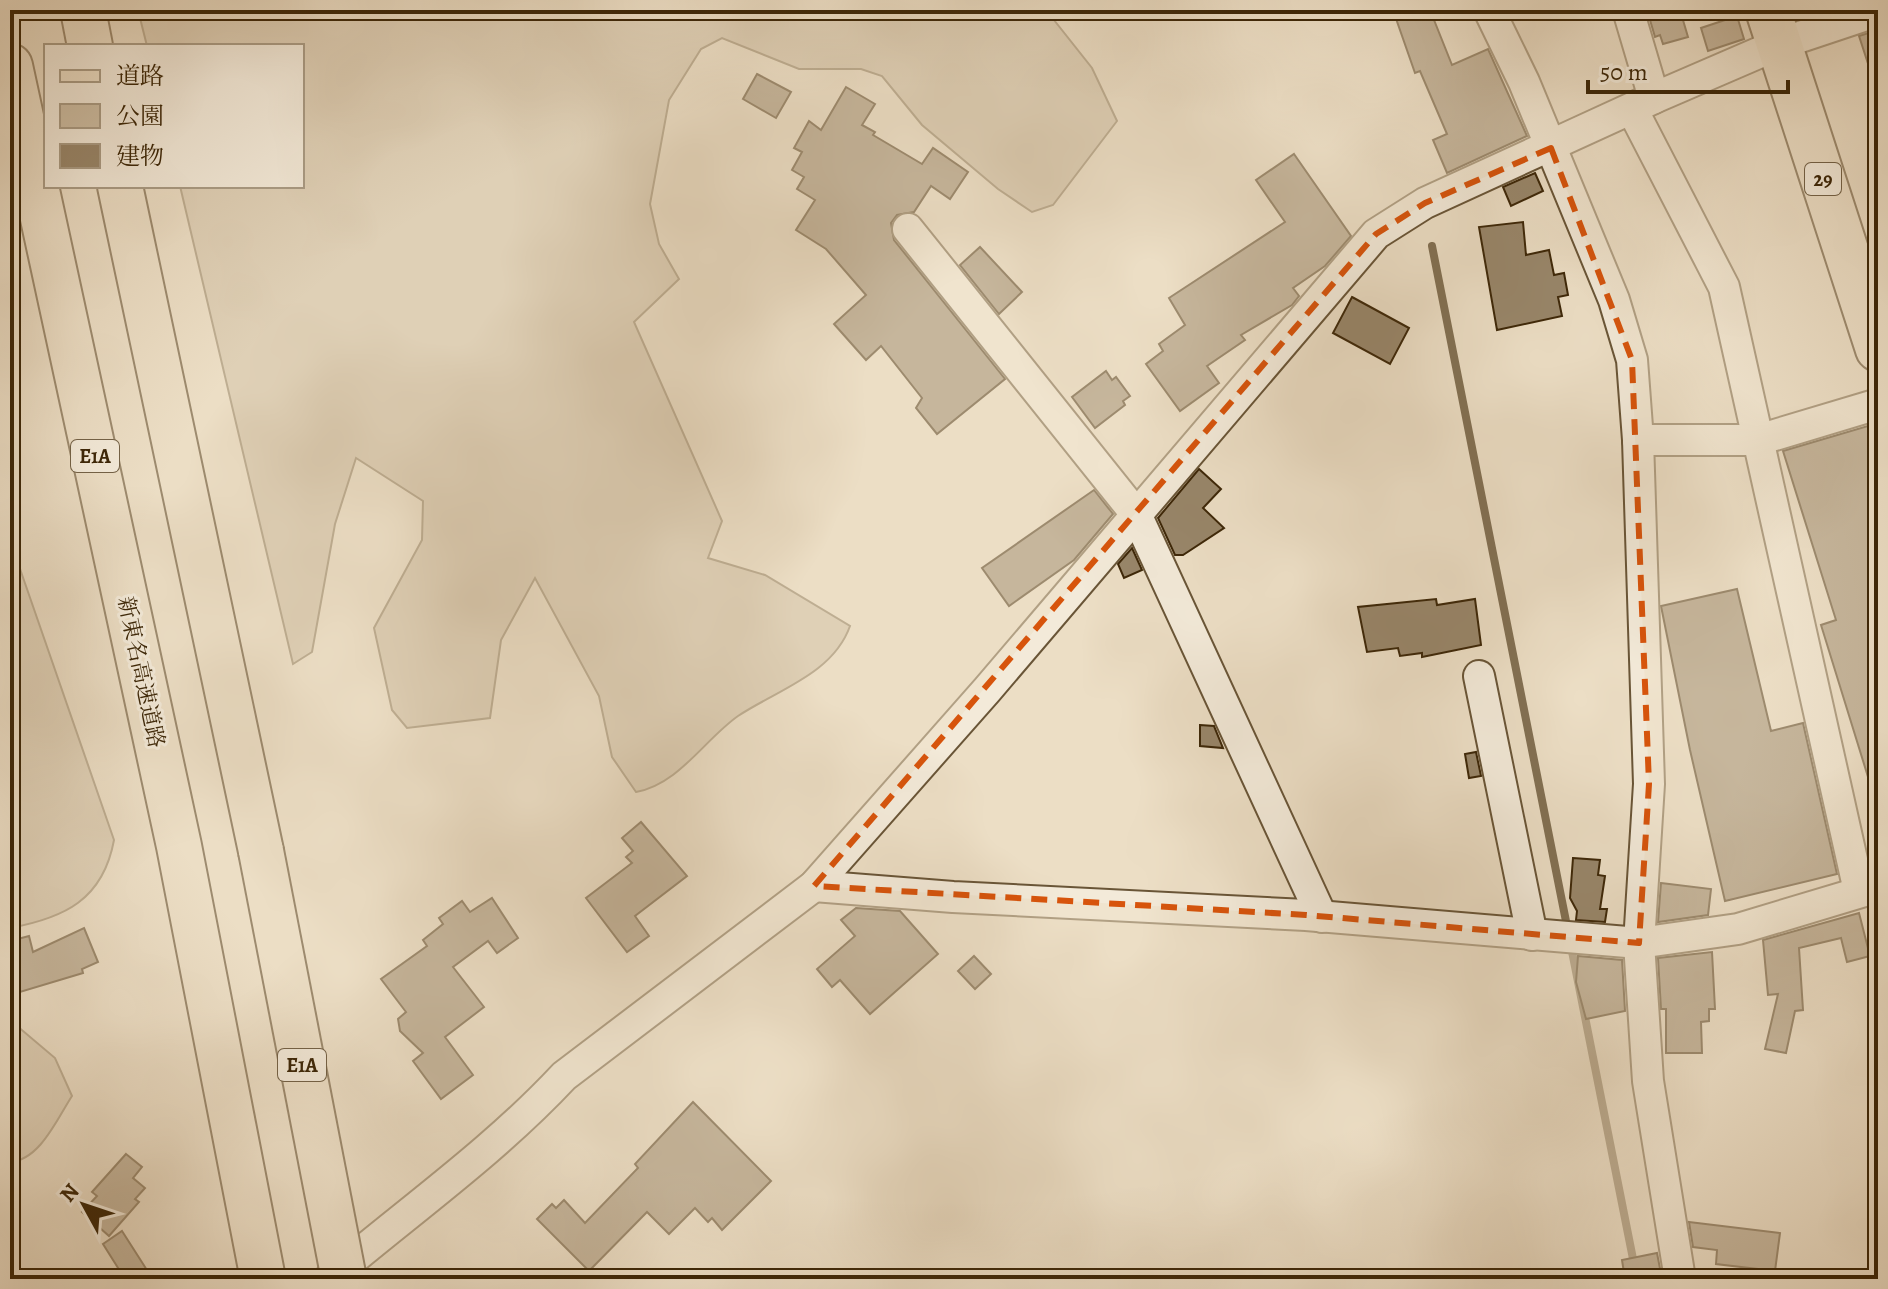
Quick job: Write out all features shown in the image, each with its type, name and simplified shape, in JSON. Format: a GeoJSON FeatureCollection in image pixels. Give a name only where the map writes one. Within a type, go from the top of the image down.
{"type":"FeatureCollection","features":[{"type":"Feature","properties":{"kind":"main road"},"geometry":{"type":"LineString","coordinates":[[83,10],[90,44]]}},
{"type":"Feature","properties":{"kind":"main road","name":"29"},"geometry":{"type":"LineString","coordinates":[[1773,27],[1875,331]]}},
{"type":"Feature","properties":{"kind":"main road","name":"新東名高速道路"},"geometry":{"type":"LineString","coordinates":[[10,66],[179,846],[263,1279]]}},
{"type":"Feature","properties":{"kind":"main road","name":"E1A"},"geometry":{"type":"LineString","coordinates":[[120,188],[261,851],[344,1279]]}},
{"type":"Feature","properties":{"kind":"street"},"geometry":{"type":"LineString","coordinates":[[1489,10],[1524,82],[1614,300],[1632,360],[1638,440],[1649,784],[1639,943],[1648,1081],[1680,1279]]}},
{"type":"Feature","properties":{"kind":"street"},"geometry":{"type":"LineString","coordinates":[[814,886],[1322,917],[1639,943],[1738,929],[1868,889],[1758,440],[1724,287],[1643,104],[1628,10]]}},
{"type":"Feature","properties":{"kind":"street"},"geometry":{"type":"LineString","coordinates":[[328,1279],[530,1113],[564,1076],[814,886],[987,690],[1376,234],[1425,203],[1643,104],[1773,27],[1878,11]]}},
{"type":"Feature","properties":{"kind":"street"},"geometry":{"type":"LineString","coordinates":[[908,229],[1136,514],[1322,917]]}},
{"type":"Feature","properties":{"kind":"street"},"geometry":{"type":"LineString","coordinates":[[1638,440],[1758,440],[1878,404]]}},
{"type":"Feature","properties":{"kind":"street"},"geometry":{"type":"LineString","coordinates":[[1479,676],[1532,935]]}},
{"type":"Feature","properties":{"kind":"highlighted area"},"geometry":{"type":"Polygon","coordinates":[[[1551,148],[1632,360],[1649,784],[1639,943],[1306,915],[814,886],[1376,234],[1425,203],[1551,148]]]}},
{"type":"Feature","properties":{"kind":"green space"},"geometry":{"type":"Polygon","coordinates":[[[138,10],[1046,10],[1092,68],[1117,121],[1053,205],[1032,212],[998,189],[922,125],[882,76],[861,69],[799,69],[722,38],[701,49],[669,100],[650,204],[659,244],[679,279],[634,322],[722,521],[708,558],[765,575],[850,626],[842,643],[817,669],[738,716],[665,780],[636,792],[612,757],[599,696],[535,578],[501,640],[490,718],[407,728],[392,710],[374,628],[422,540],[423,501],[356,458],[335,524],[312,652],[293,664],[180,188],[304,188],[304,44],[146,44],[138,10]]]}},
{"type":"Feature","properties":{"kind":"green space"},"geometry":{"type":"Polygon","coordinates":[[[10,540],[114,840],[101,878],[78,903],[64,912],[10,928],[10,540]]]}},
{"type":"Feature","properties":{"kind":"green space"},"geometry":{"type":"Polygon","coordinates":[[[10,1020],[55,1058],[72,1096],[39,1146],[21,1160],[10,1162],[10,1020]]]}},
{"type":"Feature","properties":{"kind":"building"},"geometry":{"type":"Polygon","coordinates":[[[1393,10],[1430,10],[1452,65],[1488,49],[1527,136],[1447,173],[1433,140],[1447,134],[1420,71],[1415,73],[1393,10]]]}},
{"type":"Feature","properties":{"kind":"building"},"geometry":{"type":"Polygon","coordinates":[[[1680,10],[1688,37],[1663,44],[1660,35],[1655,37],[1648,13],[1680,10]]]}},
{"type":"Feature","properties":{"kind":"building"},"geometry":{"type":"Polygon","coordinates":[[[1737,16],[1744,39],[1708,51],[1701,28],[1737,16]]]}},
{"type":"Feature","properties":{"kind":"building"},"geometry":{"type":"Polygon","coordinates":[[[1878,30],[1878,82],[1874,82],[1859,36],[1878,30]]]}},
{"type":"Feature","properties":{"kind":"building"},"geometry":{"type":"Polygon","coordinates":[[[757,74],[791,92],[776,118],[743,99],[757,74]]]}},
{"type":"Feature","properties":{"kind":"building"},"geometry":{"type":"Polygon","coordinates":[[[846,87],[875,104],[862,125],[875,132],[873,135],[922,164],[933,148],[968,172],[950,199],[931,186],[914,212],[897,215],[891,223],[894,240],[1005,379],[937,434],[916,408],[922,398],[881,346],[866,360],[834,324],[866,295],[826,249],[796,230],[815,200],[797,189],[804,177],[792,170],[802,152],[794,148],[809,121],[821,130],[846,87]]]}},
{"type":"Feature","properties":{"kind":"building"},"geometry":{"type":"Polygon","coordinates":[[[1294,154],[1351,236],[1325,266],[1293,288],[1299,296],[1292,305],[1241,335],[1245,340],[1207,366],[1219,383],[1180,411],[1146,364],[1163,351],[1159,344],[1185,325],[1169,298],[1285,222],[1256,180],[1294,154]]]}},
{"type":"Feature","properties":{"kind":"building"},"geometry":{"type":"Polygon","coordinates":[[[1535,173],[1543,191],[1511,206],[1503,187],[1535,173]]]}},
{"type":"Feature","properties":{"kind":"building"},"geometry":{"type":"Polygon","coordinates":[[[1523,222],[1526,255],[1549,250],[1554,275],[1564,273],[1568,295],[1558,297],[1562,316],[1497,330],[1479,227],[1523,222]]]}},
{"type":"Feature","properties":{"kind":"building"},"geometry":{"type":"Polygon","coordinates":[[[980,247],[1022,292],[999,314],[960,265],[980,247]]]}},
{"type":"Feature","properties":{"kind":"building"},"geometry":{"type":"Polygon","coordinates":[[[1352,297],[1409,328],[1390,364],[1333,333],[1352,297]]]}},
{"type":"Feature","properties":{"kind":"building"},"geometry":{"type":"Polygon","coordinates":[[[1106,371],[1112,380],[1116,377],[1130,396],[1123,401],[1125,405],[1095,428],[1072,397],[1106,371]]]}},
{"type":"Feature","properties":{"kind":"building"},"geometry":{"type":"Polygon","coordinates":[[[1878,423],[1878,792],[1873,793],[1821,625],[1836,620],[1783,451],[1878,423]]]}},
{"type":"Feature","properties":{"kind":"building"},"geometry":{"type":"Polygon","coordinates":[[[1199,469],[1221,489],[1203,508],[1224,528],[1183,555],[1175,555],[1158,518],[1199,469]]]}},
{"type":"Feature","properties":{"kind":"building"},"geometry":{"type":"Polygon","coordinates":[[[1094,490],[1113,514],[1074,560],[1009,606],[982,568],[1094,490]]]}},
{"type":"Feature","properties":{"kind":"building"},"geometry":{"type":"Polygon","coordinates":[[[1132,548],[1142,570],[1124,578],[1118,564],[1132,548]]]}},
{"type":"Feature","properties":{"kind":"building"},"geometry":{"type":"Polygon","coordinates":[[[1737,589],[1771,731],[1803,723],[1837,874],[1725,901],[1661,606],[1737,589]]]}},
{"type":"Feature","properties":{"kind":"building"},"geometry":{"type":"Polygon","coordinates":[[[1436,599],[1437,605],[1475,599],[1481,645],[1422,657],[1422,653],[1400,656],[1398,648],[1367,652],[1358,607],[1436,599]]]}},
{"type":"Feature","properties":{"kind":"building"},"geometry":{"type":"Polygon","coordinates":[[[1200,725],[1214,726],[1223,748],[1200,746],[1200,725]]]}},
{"type":"Feature","properties":{"kind":"building"},"geometry":{"type":"Polygon","coordinates":[[[1476,752],[1481,776],[1469,778],[1465,754],[1476,752]]]}},
{"type":"Feature","properties":{"kind":"building"},"geometry":{"type":"Polygon","coordinates":[[[641,822],[687,876],[635,916],[649,936],[627,952],[586,898],[632,863],[626,857],[633,851],[622,838],[641,822]]]}},
{"type":"Feature","properties":{"kind":"building"},"geometry":{"type":"Polygon","coordinates":[[[1573,858],[1600,860],[1598,875],[1605,876],[1600,909],[1607,909],[1605,922],[1576,920],[1577,911],[1570,898],[1573,858]]]}},
{"type":"Feature","properties":{"kind":"building"},"geometry":{"type":"Polygon","coordinates":[[[1661,883],[1711,889],[1708,915],[1658,922],[1661,883]]]}},
{"type":"Feature","properties":{"kind":"building"},"geometry":{"type":"Polygon","coordinates":[[[492,898],[518,938],[497,953],[488,941],[453,967],[484,1007],[445,1037],[473,1075],[441,1099],[413,1061],[423,1053],[400,1031],[398,1019],[406,1012],[381,979],[427,946],[423,940],[443,924],[439,918],[462,901],[470,912],[492,898]]]}},
{"type":"Feature","properties":{"kind":"building"},"geometry":{"type":"Polygon","coordinates":[[[856,908],[900,911],[938,954],[870,1014],[840,980],[832,987],[817,969],[855,936],[841,920],[856,908]]]}},
{"type":"Feature","properties":{"kind":"building"},"geometry":{"type":"Polygon","coordinates":[[[1859,913],[1870,956],[1847,962],[1841,938],[1799,948],[1803,1010],[1795,1011],[1786,1053],[1765,1049],[1778,994],[1768,995],[1763,940],[1859,913]]]}},
{"type":"Feature","properties":{"kind":"building"},"geometry":{"type":"Polygon","coordinates":[[[84,928],[98,962],[82,969],[83,973],[10,995],[10,941],[29,936],[33,952],[84,928]]]}},
{"type":"Feature","properties":{"kind":"building"},"geometry":{"type":"Polygon","coordinates":[[[1712,952],[1715,1009],[1709,1009],[1709,1021],[1701,1022],[1702,1053],[1666,1053],[1666,1009],[1661,1009],[1658,958],[1712,952]]]}},
{"type":"Feature","properties":{"kind":"building"},"geometry":{"type":"Polygon","coordinates":[[[974,956],[991,974],[975,989],[958,971],[974,956]]]}},
{"type":"Feature","properties":{"kind":"building"},"geometry":{"type":"Polygon","coordinates":[[[1578,956],[1622,960],[1625,1011],[1586,1019],[1576,982],[1578,956]]]}},
{"type":"Feature","properties":{"kind":"building"},"geometry":{"type":"Polygon","coordinates":[[[693,1102],[771,1181],[722,1230],[712,1218],[708,1222],[695,1208],[669,1234],[647,1212],[589,1271],[537,1219],[552,1204],[556,1208],[564,1200],[585,1223],[638,1168],[635,1164],[693,1102]]]}},
{"type":"Feature","properties":{"kind":"building"},"geometry":{"type":"Polygon","coordinates":[[[126,1154],[142,1167],[133,1178],[145,1188],[135,1199],[139,1202],[109,1236],[82,1212],[97,1196],[92,1192],[126,1154]]]}},
{"type":"Feature","properties":{"kind":"building"},"geometry":{"type":"Polygon","coordinates":[[[1689,1222],[1780,1233],[1775,1271],[1716,1264],[1717,1250],[1693,1247],[1689,1222]]]}},
{"type":"Feature","properties":{"kind":"building"},"geometry":{"type":"Polygon","coordinates":[[[122,1231],[152,1279],[125,1279],[103,1244],[122,1231]]]}},
{"type":"Feature","properties":{"kind":"building"},"geometry":{"type":"Polygon","coordinates":[[[1657,1253],[1662,1279],[1625,1279],[1622,1260],[1657,1253]]]}},
{"type":"Feature","properties":{"kind":"waterway"},"geometry":{"type":"LineString","coordinates":[[1432,246],[1637,1279]]}}]}
